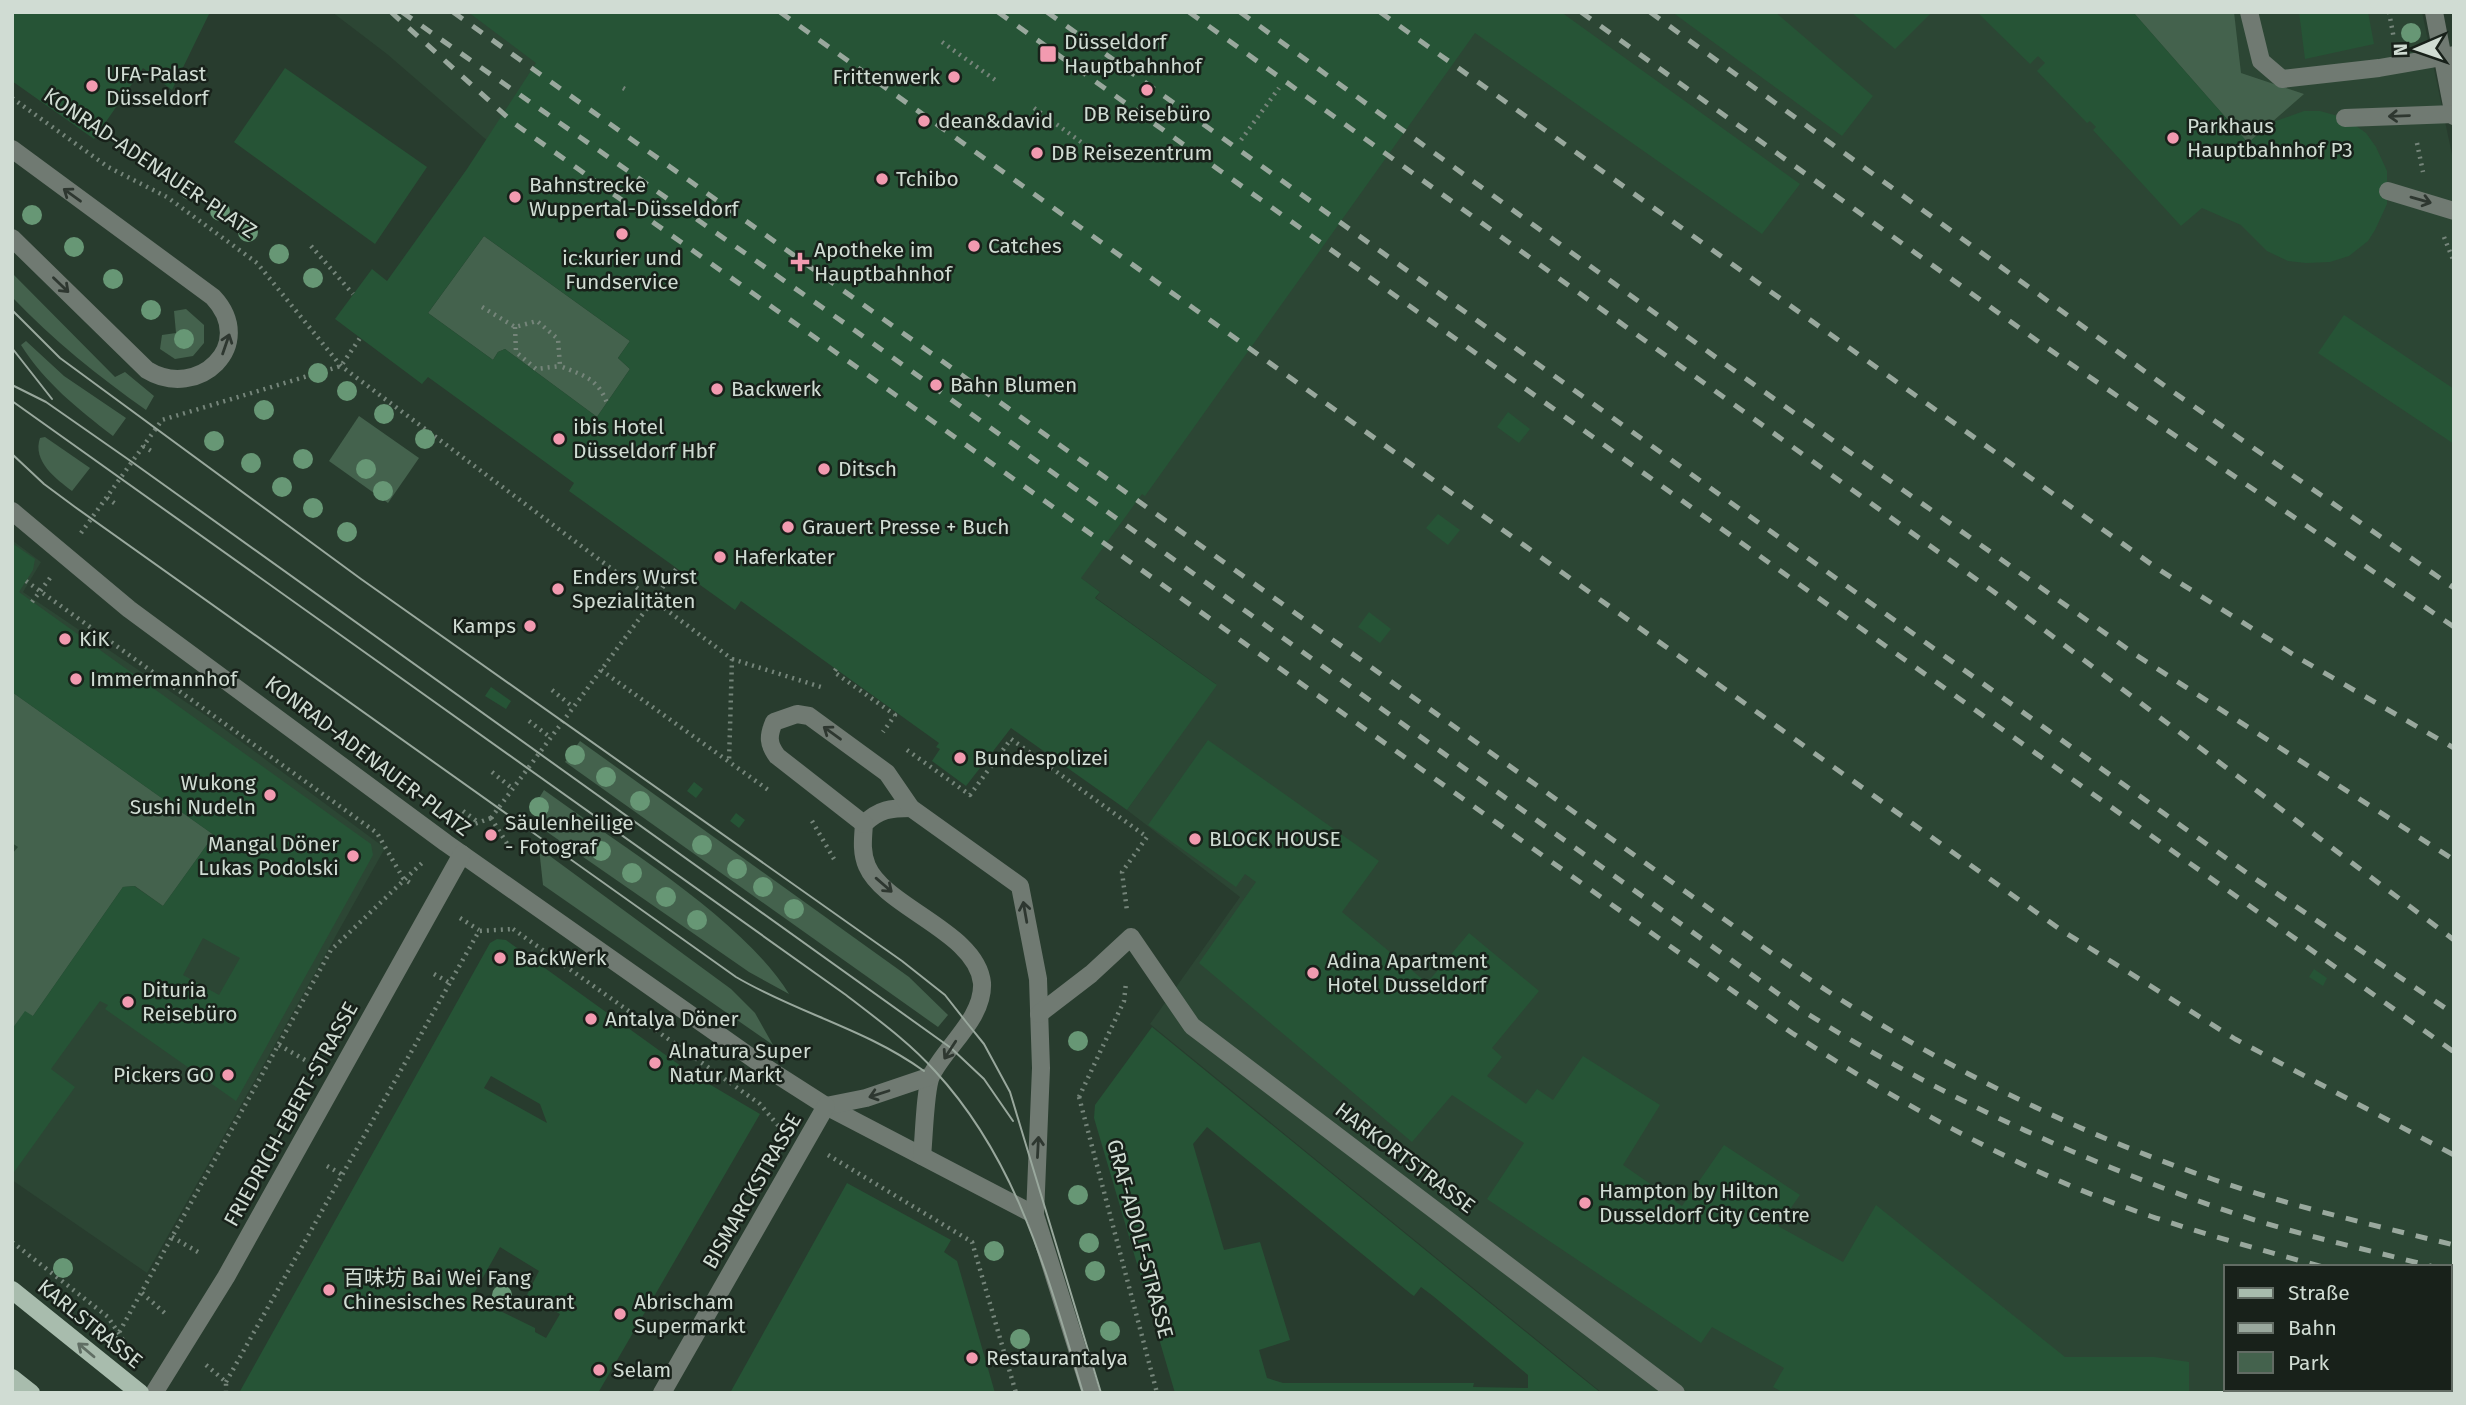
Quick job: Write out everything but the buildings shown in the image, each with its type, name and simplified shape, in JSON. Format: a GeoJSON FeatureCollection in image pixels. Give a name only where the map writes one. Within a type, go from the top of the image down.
{"type":"FeatureCollection","features":[{"type":"Feature","properties":{"kind":"main road","name":"KARLSTRASSE"},"geometry":{"type":"LineString","coordinates":[[12,1290],[140,1393]]}},
{"type":"Feature","properties":{"kind":"main road"},"geometry":{"type":"LineString","coordinates":[[12,1378],[31,1393]]}},
{"type":"Feature","properties":{"kind":"street"},"geometry":{"type":"LineString","coordinates":[[2249,12],[2261,61],[2273,74],[2283,79],[2301,79],[2448,56]]}},
{"type":"Feature","properties":{"kind":"street"},"geometry":{"type":"LineString","coordinates":[[2345,118],[2454,115],[2448,56],[2434,12]]}},
{"type":"Feature","properties":{"kind":"street"},"geometry":{"type":"LineString","coordinates":[[12,238],[158,377],[174,380],[198,374],[218,363],[224,351],[229,323],[224,309],[213,297],[17,155]]}},
{"type":"Feature","properties":{"kind":"street"},"geometry":{"type":"LineString","coordinates":[[2388,191],[2454,211]]}},
{"type":"Feature","properties":{"kind":"street","name":"KONRAD-ADENAUER-PLATZ"},"geometry":{"type":"LineString","coordinates":[[12,511],[129,609],[462,854],[762,1065],[826,1106],[1035,1215]]}},
{"type":"Feature","properties":{"kind":"street"},"geometry":{"type":"LineString","coordinates":[[864,824],[777,756],[770,746],[769,734],[774,722],[797,714],[809,716],[887,773],[911,808],[1020,886],[1038,979],[1041,1068],[1035,1215],[1091,1393]]}},
{"type":"Feature","properties":{"kind":"street"},"geometry":{"type":"LineString","coordinates":[[911,808],[887,808],[874,814],[864,824],[862,845],[868,867],[878,881],[962,946],[980,975],[982,986],[974,1009],[931,1076],[922,1156]]}},
{"type":"Feature","properties":{"kind":"street","name":"FRIEDRICH-EBERT-STRASSE"},"geometry":{"type":"LineString","coordinates":[[154,1393],[226,1277],[462,854]]}},
{"type":"Feature","properties":{"kind":"street"},"geometry":{"type":"LineString","coordinates":[[1039,1014],[1091,974],[1130,937]]}},
{"type":"Feature","properties":{"kind":"street","name":"HARKORTSTRASSE"},"geometry":{"type":"LineString","coordinates":[[1130,937],[1192,1026],[1676,1393]]}},
{"type":"Feature","properties":{"kind":"street","name":"BISMARCKSTRASSE"},"geometry":{"type":"LineString","coordinates":[[662,1393],[826,1106],[866,1098],[931,1076]]}},
{"type":"Feature","properties":{"kind":"path"},"geometry":{"type":"LineString","coordinates":[[942,42],[998,82]]}},
{"type":"Feature","properties":{"kind":"path"},"geometry":{"type":"LineString","coordinates":[[1241,139],[1279,88]]}},
{"type":"Feature","properties":{"kind":"path","name":"KONRAD-ADENAUER-PLATZ"},"geometry":{"type":"LineString","coordinates":[[12,98],[108,167],[167,197],[257,263],[341,366],[732,659],[821,687],[832,694]]}},
{"type":"Feature","properties":{"kind":"path"},"geometry":{"type":"LineString","coordinates":[[1034,108],[1088,147]]}},
{"type":"Feature","properties":{"kind":"path"},"geometry":{"type":"LineString","coordinates":[[311,246],[353,294]]}},
{"type":"Feature","properties":{"kind":"path"},"geometry":{"type":"LineString","coordinates":[[482,307],[515,327],[537,321],[558,339],[560,366]]}},
{"type":"Feature","properties":{"kind":"path"},"geometry":{"type":"LineString","coordinates":[[515,327],[516,352],[536,369],[560,366],[583,375],[602,387],[608,406]]}},
{"type":"Feature","properties":{"kind":"path"},"geometry":{"type":"LineString","coordinates":[[78,538],[162,420],[341,366],[360,338]]}},
{"type":"Feature","properties":{"kind":"path"},"geometry":{"type":"LineString","coordinates":[[167,419],[173,424]]}},
{"type":"Feature","properties":{"kind":"path"},"geometry":{"type":"LineString","coordinates":[[143,446],[153,453]]}},
{"type":"Feature","properties":{"kind":"path"},"geometry":{"type":"LineString","coordinates":[[107,498],[117,505]]}},
{"type":"Feature","properties":{"kind":"path","name":"KONRAD-ADENAUER-PLATZ"},"geometry":{"type":"LineString","coordinates":[[520,863],[491,818],[677,568]]}},
{"type":"Feature","properties":{"kind":"path"},"geometry":{"type":"LineString","coordinates":[[32,603],[55,571]]}},
{"type":"Feature","properties":{"kind":"path"},"geometry":{"type":"LineString","coordinates":[[26,581],[377,833],[403,878],[331,950],[132,1311]]}},
{"type":"Feature","properties":{"kind":"path"},"geometry":{"type":"LineString","coordinates":[[729,762],[732,659]]}},
{"type":"Feature","properties":{"kind":"path"},"geometry":{"type":"LineString","coordinates":[[157,675],[161,668]]}},
{"type":"Feature","properties":{"kind":"path"},"geometry":{"type":"LineString","coordinates":[[836,669],[834,672],[895,715],[883,732]]}},
{"type":"Feature","properties":{"kind":"path"},"geometry":{"type":"LineString","coordinates":[[601,670],[780,798]]}},
{"type":"Feature","properties":{"kind":"path"},"geometry":{"type":"LineString","coordinates":[[552,690],[573,707]]}},
{"type":"Feature","properties":{"kind":"path"},"geometry":{"type":"LineString","coordinates":[[529,721],[550,737]]}},
{"type":"Feature","properties":{"kind":"path"},"geometry":{"type":"LineString","coordinates":[[873,724],[894,740]]}},
{"type":"Feature","properties":{"kind":"path"},"geometry":{"type":"LineString","coordinates":[[905,748],[970,795],[1011,739],[1147,837],[1122,872],[1130,937]]}},
{"type":"Feature","properties":{"kind":"path"},"geometry":{"type":"LineString","coordinates":[[492,772],[513,789]]}},
{"type":"Feature","properties":{"kind":"path"},"geometry":{"type":"LineString","coordinates":[[463,811],[479,822]]}},
{"type":"Feature","properties":{"kind":"path"},"geometry":{"type":"LineString","coordinates":[[801,813],[811,820],[838,867]]}},
{"type":"Feature","properties":{"kind":"path"},"geometry":{"type":"LineString","coordinates":[[462,829],[491,818]]}},
{"type":"Feature","properties":{"kind":"path"},"geometry":{"type":"LineString","coordinates":[[513,929],[519,920]]}},
{"type":"Feature","properties":{"kind":"path"},"geometry":{"type":"LineString","coordinates":[[468,924],[478,933],[513,929],[760,1104],[777,1127],[972,1242],[1016,1393]]}},
{"type":"Feature","properties":{"kind":"path"},"geometry":{"type":"LineString","coordinates":[[226,1382],[478,933]]}},
{"type":"Feature","properties":{"kind":"path","name":"GRAF-ADOLF-STRASSE"},"geometry":{"type":"LineString","coordinates":[[1130,937],[1124,1001],[1079,1097],[1157,1393]]}},
{"type":"Feature","properties":{"kind":"path"},"geometry":{"type":"LineString","coordinates":[[434,974],[450,983]]}},
{"type":"Feature","properties":{"kind":"path"},"geometry":{"type":"LineString","coordinates":[[279,1045],[305,1060]]}},
{"type":"Feature","properties":{"kind":"path"},"geometry":{"type":"LineString","coordinates":[[327,1166],[342,1175]]}},
{"type":"Feature","properties":{"kind":"path"},"geometry":{"type":"LineString","coordinates":[[172,1237],[198,1252]]}},
{"type":"Feature","properties":{"kind":"path","name":"KARLSTRASSE"},"geometry":{"type":"LineString","coordinates":[[12,1242],[108,1317]]}},
{"type":"Feature","properties":{"kind":"shaded area"},"geometry":{"type":"Polygon","coordinates":[[[332,12],[2422,12],[2454,164],[2454,1393],[1602,1393],[1150,1024],[1240,897],[1127,810],[1216,684],[1096,598],[1100,592],[527,175],[387,54],[332,12]]]}},
{"type":"Feature","properties":{"kind":"shaded area"},"geometry":{"type":"Polygon","coordinates":[[[12,540],[41,562],[23,592],[208,717],[385,848],[147,1273],[12,1180],[12,540]]]}},
{"type":"Feature","properties":{"kind":"green space"},"geometry":{"type":"Polygon","coordinates":[[[2133,12],[2234,12],[2241,73],[2304,94],[2248,143],[2133,12]]]}},
{"type":"Feature","properties":{"kind":"green space"},"geometry":{"type":"Polygon","coordinates":[[[484,236],[630,341],[618,358],[630,369],[597,417],[505,349],[498,352],[493,360],[428,313],[484,236]]]}},
{"type":"Feature","properties":{"kind":"green space"},"geometry":{"type":"Polygon","coordinates":[[[12,273],[115,377],[125,372],[154,396],[146,410],[76,357],[12,297],[12,273]]]}},
{"type":"Feature","properties":{"kind":"green space"},"geometry":{"type":"Polygon","coordinates":[[[186,309],[204,325],[204,343],[193,356],[175,359],[160,349],[162,335],[176,333],[174,311],[186,309]]]}},
{"type":"Feature","properties":{"kind":"green space"},"geometry":{"type":"Polygon","coordinates":[[[26,341],[64,376],[126,418],[113,436],[51,383],[21,345],[26,341]]]}},
{"type":"Feature","properties":{"kind":"green space"},"geometry":{"type":"Polygon","coordinates":[[[359,416],[419,458],[388,503],[329,461],[359,416]]]}},
{"type":"Feature","properties":{"kind":"green space"},"geometry":{"type":"Polygon","coordinates":[[[45,437],[90,468],[72,491],[42,462],[38,446],[40,438],[45,437]]]}},
{"type":"Feature","properties":{"kind":"green space"},"geometry":{"type":"Polygon","coordinates":[[[12,692],[214,835],[163,906],[135,886],[123,887],[33,1016],[12,1029],[12,854],[18,847],[12,843],[12,692]]]}},
{"type":"Feature","properties":{"kind":"green space"},"geometry":{"type":"Polygon","coordinates":[[[580,741],[909,977],[948,1015],[938,1027],[565,762],[580,741]]]}},
{"type":"Feature","properties":{"kind":"green space"},"geometry":{"type":"Polygon","coordinates":[[[544,790],[642,858],[710,910],[768,966],[789,994],[749,972],[537,825],[536,803],[544,790]]]}},
{"type":"Feature","properties":{"kind":"green space"},"geometry":{"type":"Polygon","coordinates":[[[539,848],[731,989],[755,1013],[773,1045],[543,885],[539,848]]]}},
{"type":"Feature","properties":{"kind":"tram line"},"geometry":{"type":"LineString","coordinates":[[12,310],[60,358],[361,579],[902,961],[945,995],[984,1044],[1010,1092],[1101,1393]]}},
{"type":"Feature","properties":{"kind":"tram line"},"geometry":{"type":"LineString","coordinates":[[12,348],[52,399]]}},
{"type":"Feature","properties":{"kind":"tram line"},"geometry":{"type":"LineString","coordinates":[[12,385],[46,402],[132,462],[951,1048],[984,1079],[1013,1121]]}},
{"type":"Feature","properties":{"kind":"tram line"},"geometry":{"type":"LineString","coordinates":[[12,401],[846,995],[914,1050],[964,1106],[1010,1183],[1043,1265],[1083,1393]]}},
{"type":"Feature","properties":{"kind":"tram line"},"geometry":{"type":"LineString","coordinates":[[12,454],[44,484],[75,507],[736,977],[759,990],[855,1032],[902,1056],[924,1071]]}},
{"type":"Feature","properties":{"kind":"railway"},"geometry":{"type":"LineString","coordinates":[[391,12],[515,124],[1792,1033],[1921,1112],[2056,1180],[2150,1216],[2316,1265]]}},
{"type":"Feature","properties":{"kind":"railway"},"geometry":{"type":"LineString","coordinates":[[402,12],[850,327],[1798,1008],[1850,1040],[1958,1098],[2012,1125],[2124,1173],[2263,1223],[2426,1265]]}},
{"type":"Feature","properties":{"kind":"railway"},"geometry":{"type":"LineString","coordinates":[[453,12],[1777,957],[1882,1025],[1937,1057],[2049,1114],[2165,1162],[2281,1201],[2454,1245]]}},
{"type":"Feature","properties":{"kind":"railway"},"geometry":{"type":"LineString","coordinates":[[780,12],[2061,930],[2235,1039],[2454,1155]]}},
{"type":"Feature","properties":{"kind":"railway"},"geometry":{"type":"LineString","coordinates":[[998,12],[2454,1052]]}},
{"type":"Feature","properties":{"kind":"railway"},"geometry":{"type":"LineString","coordinates":[[1047,12],[2251,876],[2454,1014]]}},
{"type":"Feature","properties":{"kind":"railway"},"geometry":{"type":"LineString","coordinates":[[1189,12],[1994,592],[2454,940]]}},
{"type":"Feature","properties":{"kind":"railway"},"geometry":{"type":"LineString","coordinates":[[1240,12],[1725,364],[2136,655],[2454,860]]}},
{"type":"Feature","properties":{"kind":"railway"},"geometry":{"type":"LineString","coordinates":[[1380,12],[2158,569],[2302,660],[2454,748]]}},
{"type":"Feature","properties":{"kind":"railway"},"geometry":{"type":"LineString","coordinates":[[1581,12],[2043,345],[2454,627]]}},
{"type":"Feature","properties":{"kind":"railway"},"geometry":{"type":"LineString","coordinates":[[1650,12],[2169,389],[2454,588]]}},
{"type":"Feature","properties":{"kind":"place","name":"Düsseldorf Hauptbahnhof"},"geometry":{"type":"Point","coordinates":[1048,54]}},
{"type":"Feature","properties":{"kind":"place","name":"Frittenwerk"},"geometry":{"type":"Point","coordinates":[954,77]}},
{"type":"Feature","properties":{"kind":"place","name":"UFA-Palast Düsseldorf"},"geometry":{"type":"Point","coordinates":[92,86]}},
{"type":"Feature","properties":{"kind":"place","name":"DB Reisebüro"},"geometry":{"type":"Point","coordinates":[1147,90]}},
{"type":"Feature","properties":{"kind":"place","name":"dean&david"},"geometry":{"type":"Point","coordinates":[924,121]}},
{"type":"Feature","properties":{"kind":"place","name":"Parkhaus Hauptbahnhof P3"},"geometry":{"type":"Point","coordinates":[2173,138]}},
{"type":"Feature","properties":{"kind":"place","name":"DB Reisezentrum"},"geometry":{"type":"Point","coordinates":[1037,153]}},
{"type":"Feature","properties":{"kind":"place","name":"Tchibo"},"geometry":{"type":"Point","coordinates":[882,179]}},
{"type":"Feature","properties":{"kind":"place","name":"Bahnstrecke Wuppertal-Düsseldorf"},"geometry":{"type":"Point","coordinates":[515,197]}},
{"type":"Feature","properties":{"kind":"place","name":"ic:kurier und Fundservice"},"geometry":{"type":"Point","coordinates":[622,234]}},
{"type":"Feature","properties":{"kind":"place","name":"Catches"},"geometry":{"type":"Point","coordinates":[974,246]}},
{"type":"Feature","properties":{"kind":"place","name":"Apotheke im Hauptbahnhof"},"geometry":{"type":"Point","coordinates":[800,262]}},
{"type":"Feature","properties":{"kind":"place","name":"Bahn Blumen"},"geometry":{"type":"Point","coordinates":[936,385]}},
{"type":"Feature","properties":{"kind":"place","name":"Backwerk"},"geometry":{"type":"Point","coordinates":[717,389]}},
{"type":"Feature","properties":{"kind":"place","name":"ibis Hotel Düsseldorf Hbf"},"geometry":{"type":"Point","coordinates":[559,439]}},
{"type":"Feature","properties":{"kind":"place","name":"Ditsch"},"geometry":{"type":"Point","coordinates":[824,469]}},
{"type":"Feature","properties":{"kind":"place","name":"Grauert Presse + Buch"},"geometry":{"type":"Point","coordinates":[788,527]}},
{"type":"Feature","properties":{"kind":"place","name":"Haferkater"},"geometry":{"type":"Point","coordinates":[720,557]}},
{"type":"Feature","properties":{"kind":"place","name":"Enders Wurst Spezialitäten"},"geometry":{"type":"Point","coordinates":[558,589]}},
{"type":"Feature","properties":{"kind":"place","name":"Kamps"},"geometry":{"type":"Point","coordinates":[530,626]}},
{"type":"Feature","properties":{"kind":"place","name":"KiK"},"geometry":{"type":"Point","coordinates":[65,639]}},
{"type":"Feature","properties":{"kind":"place","name":"Immermannhof"},"geometry":{"type":"Point","coordinates":[76,679]}},
{"type":"Feature","properties":{"kind":"place","name":"Bundespolizei"},"geometry":{"type":"Point","coordinates":[960,758]}},
{"type":"Feature","properties":{"kind":"place","name":"Wukong Sushi Nudeln"},"geometry":{"type":"Point","coordinates":[270,795]}},
{"type":"Feature","properties":{"kind":"place","name":"Säulenheilige - Fotograf"},"geometry":{"type":"Point","coordinates":[491,835]}},
{"type":"Feature","properties":{"kind":"place","name":"BLOCK HOUSE"},"geometry":{"type":"Point","coordinates":[1195,839]}},
{"type":"Feature","properties":{"kind":"place","name":"Mangal Döner Lukas Podolski"},"geometry":{"type":"Point","coordinates":[353,856]}},
{"type":"Feature","properties":{"kind":"place","name":"BackWerk"},"geometry":{"type":"Point","coordinates":[500,958]}},
{"type":"Feature","properties":{"kind":"place","name":"Adina Apartment Hotel Dusseldorf"},"geometry":{"type":"Point","coordinates":[1313,973]}},
{"type":"Feature","properties":{"kind":"place","name":"Dituria Reisebüro"},"geometry":{"type":"Point","coordinates":[128,1002]}},
{"type":"Feature","properties":{"kind":"place","name":"Antalya Döner"},"geometry":{"type":"Point","coordinates":[591,1019]}},
{"type":"Feature","properties":{"kind":"place","name":"Alnatura Super Natur Markt"},"geometry":{"type":"Point","coordinates":[655,1063]}},
{"type":"Feature","properties":{"kind":"place","name":"Pickers GO"},"geometry":{"type":"Point","coordinates":[228,1075]}},
{"type":"Feature","properties":{"kind":"place","name":"Hampton by Hilton Dusseldorf City Centre"},"geometry":{"type":"Point","coordinates":[1585,1203]}},
{"type":"Feature","properties":{"kind":"place","name":"百味坊 Bai Wei Fang Chinesisches Restaurant"},"geometry":{"type":"Point","coordinates":[329,1290]}},
{"type":"Feature","properties":{"kind":"place","name":"Abrischam Supermarkt"},"geometry":{"type":"Point","coordinates":[620,1314]}},
{"type":"Feature","properties":{"kind":"place","name":"Restaurantalya"},"geometry":{"type":"Point","coordinates":[972,1358]}},
{"type":"Feature","properties":{"kind":"place","name":"Selam"},"geometry":{"type":"Point","coordinates":[599,1370]}}]}
